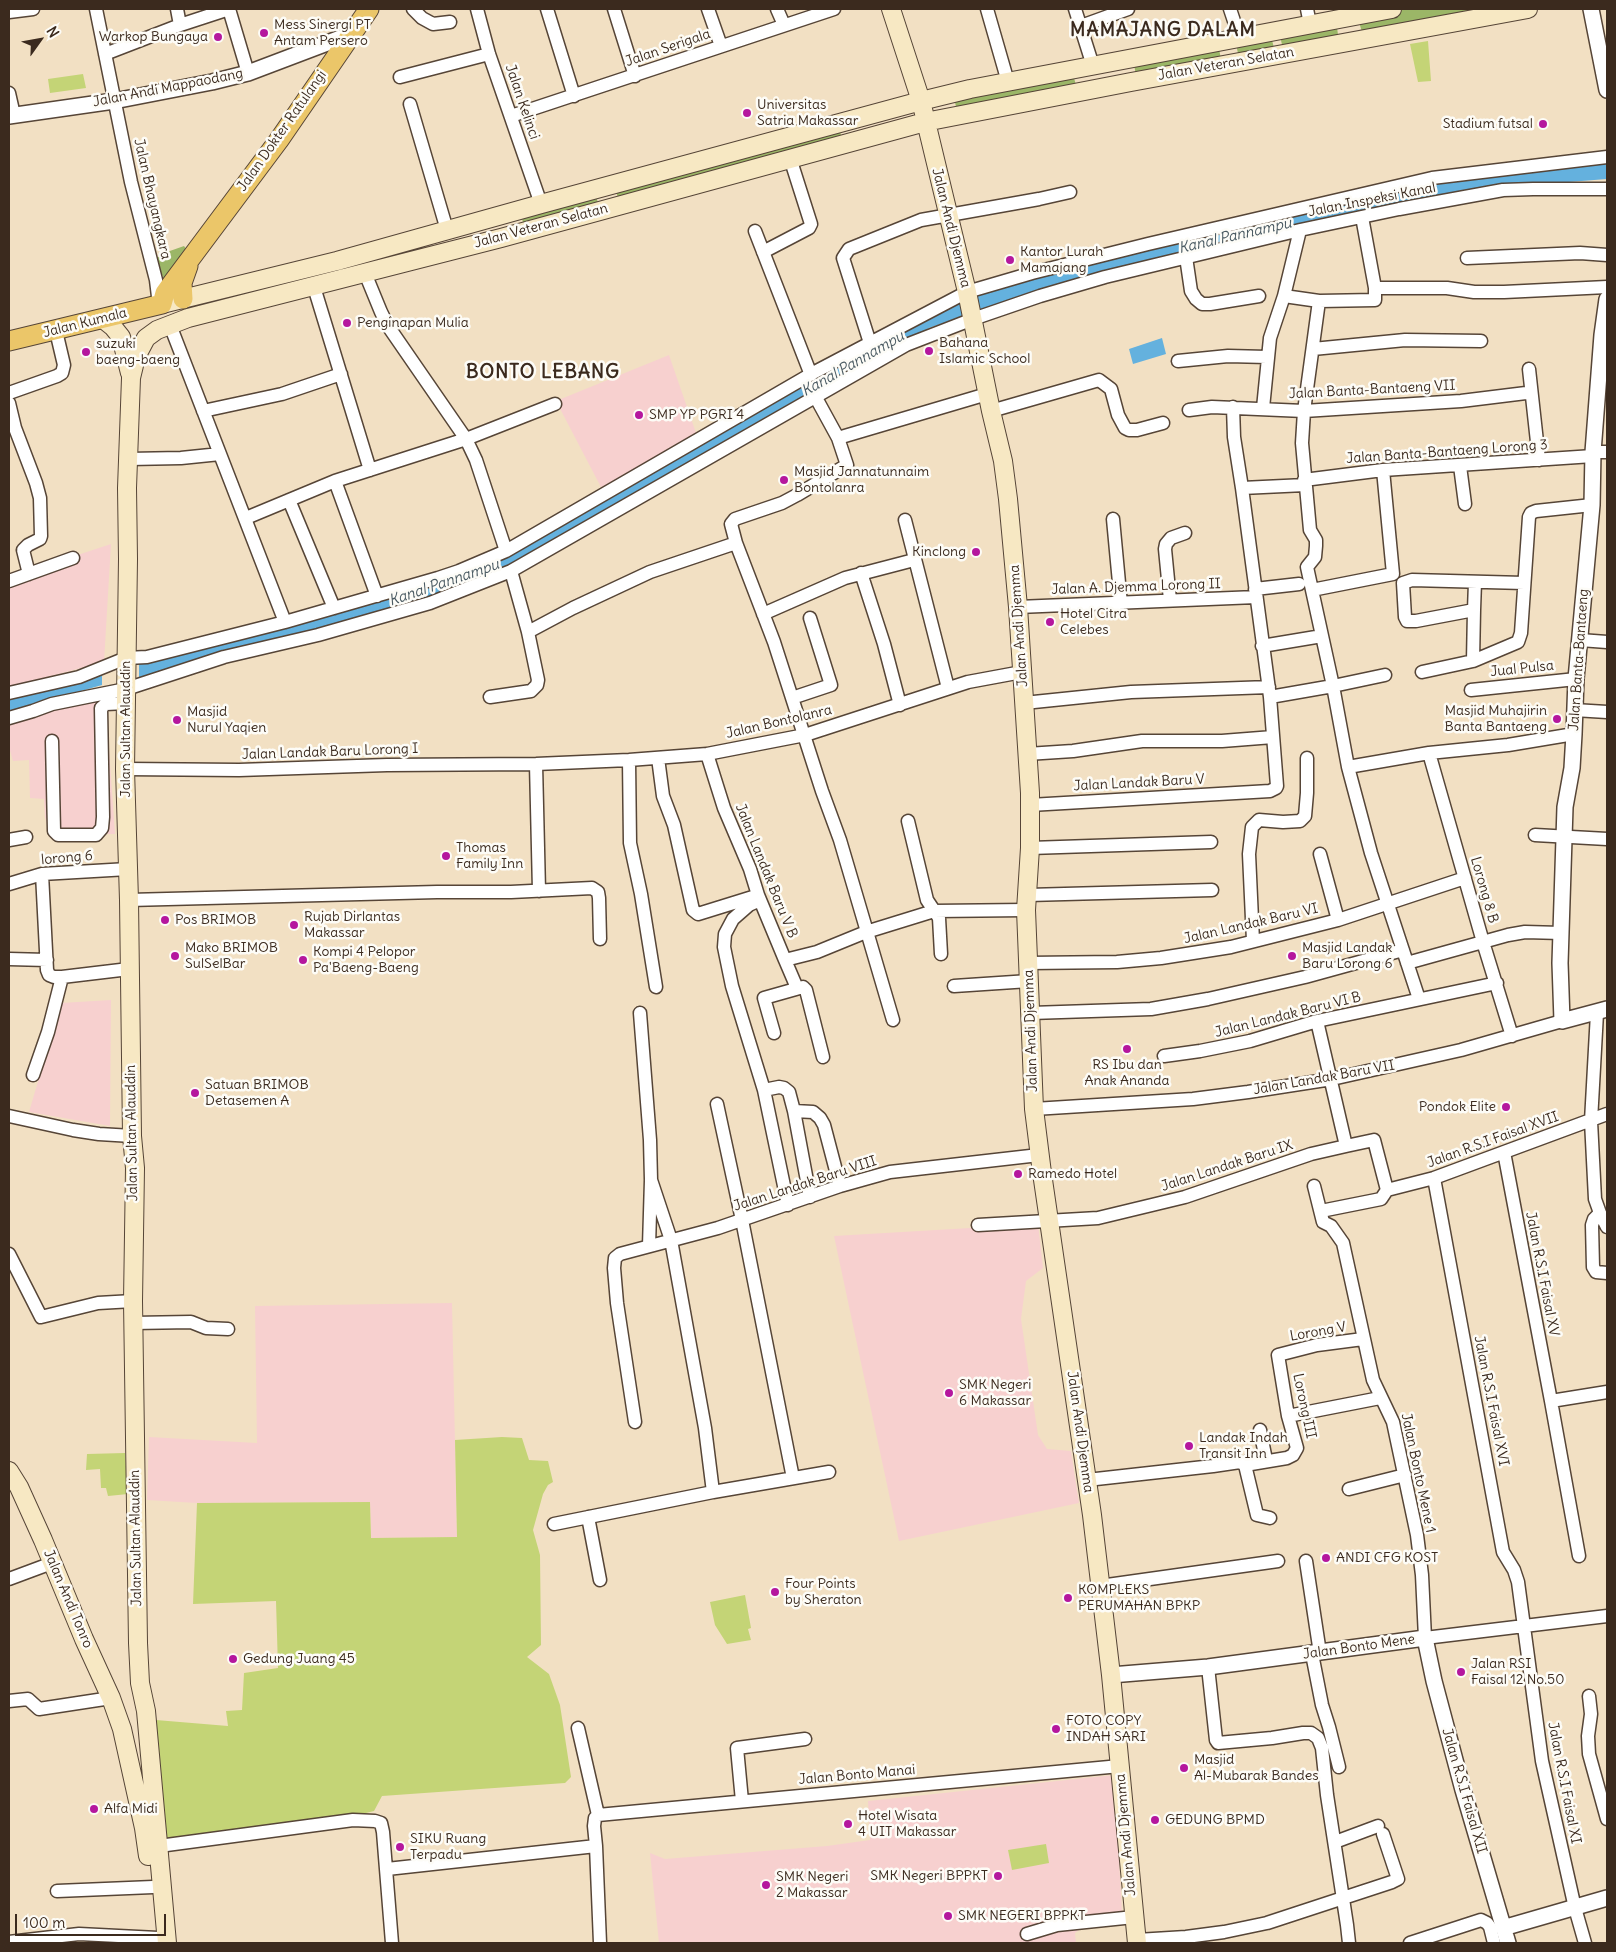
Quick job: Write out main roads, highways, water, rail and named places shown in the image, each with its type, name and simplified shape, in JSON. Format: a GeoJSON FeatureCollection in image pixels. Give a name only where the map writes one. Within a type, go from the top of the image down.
{"type":"FeatureCollection","features":[{"type":"Feature","properties":{"kind":"main road","name":"Jalan Dokter Ratulangi"},"geometry":{"type":"LineString","coordinates":[[161,304],[165,293],[278,140],[369,9]]}},
{"type":"Feature","properties":{"kind":"main road"},"geometry":{"type":"LineString","coordinates":[[891,9],[926,122]]}},
{"type":"Feature","properties":{"kind":"main road","name":"Jalan Veteran Selatan"},"geometry":{"type":"LineString","coordinates":[[161,304],[337,261],[921,101],[1008,82],[1240,39],[1309,16],[1346,17],[1392,9]]}},
{"type":"Feature","properties":{"kind":"main road","name":"Jalan Veteran Selatan"},"geometry":{"type":"LineString","coordinates":[[163,328],[188,318],[314,287],[926,122],[1528,9]]}},
{"type":"Feature","properties":{"kind":"main road"},"geometry":{"type":"LineString","coordinates":[[1346,17],[1351,41]]}},
{"type":"Feature","properties":{"kind":"main road"},"geometry":{"type":"LineString","coordinates":[[1129,60],[1131,82]]}},
{"type":"Feature","properties":{"kind":"main road","name":"Jalan Andi Djemma"},"geometry":{"type":"LineString","coordinates":[[926,122],[968,294],[1008,499],[1018,607],[1030,805],[1027,902],[1034,1109],[1039,1155],[1087,1480],[1111,1675],[1137,1941]]}},
{"type":"Feature","properties":{"kind":"main road"},"geometry":{"type":"LineString","coordinates":[[600,188],[606,208]]}},
{"type":"Feature","properties":{"kind":"main road","name":"Jalan Dokter Ratulangi"},"geometry":{"type":"LineString","coordinates":[[183,298],[184,276],[194,253]]}},
{"type":"Feature","properties":{"kind":"main road"},"geometry":{"type":"LineString","coordinates":[[183,298],[188,318]]}},
{"type":"Feature","properties":{"kind":"main road","name":"Jalan Kumala"},"geometry":{"type":"LineString","coordinates":[[9,341],[161,304]]}},
{"type":"Feature","properties":{"kind":"main road"},"geometry":{"type":"LineString","coordinates":[[103,319],[114,327],[120,337],[131,378]]}},
{"type":"Feature","properties":{"kind":"main road","name":"Jalan Sultan Alauddin"},"geometry":{"type":"LineString","coordinates":[[161,1941],[159,1846],[146,1712],[140,1683],[138,1643],[133,1323],[135,1168],[132,1136],[129,900],[125,769],[131,378],[136,357],[146,338],[163,328]]}},
{"type":"Feature","properties":{"kind":"main road","name":"Jalan Andi Tonro"},"geometry":{"type":"LineString","coordinates":[[9,1471],[52,1562],[111,1698],[122,1729]]}},
{"type":"Feature","properties":{"kind":"main road"},"geometry":{"type":"LineString","coordinates":[[122,1729],[133,1735],[138,1731],[136,1694],[140,1683]]}},
{"type":"Feature","properties":{"kind":"main road"},"geometry":{"type":"LineString","coordinates":[[122,1729],[144,1828],[161,1941]]}},
{"type":"Feature","properties":{"kind":"water"},"geometry":{"type":"Polygon","coordinates":[[[1607,162],[1607,179],[1505,187],[984,309],[929,328],[506,569],[405,607],[139,678],[139,661],[488,565],[811,380],[974,294],[1122,254],[1427,183],[1607,162]]]}},
{"type":"Feature","properties":{"kind":"water"},"geometry":{"type":"Polygon","coordinates":[[[1162,338],[1166,354],[1133,364],[1129,349],[1162,338]]]}},
{"type":"Feature","properties":{"kind":"water"},"geometry":{"type":"Polygon","coordinates":[[[102,674],[102,685],[33,705],[32,690],[102,674]]]}},
{"type":"Feature","properties":{"kind":"water"},"geometry":{"type":"Polygon","coordinates":[[[23,691],[23,708],[9,713],[9,695],[23,691]]]}},
{"type":"Feature","properties":{"kind":"waterway","name":"Kanal Pannampu"},"geometry":{"type":"LineString","coordinates":[[9,706],[54,693]]}},
{"type":"Feature","properties":{"kind":"place","name":"Mess Sinergi PT Antam Persero"},"geometry":{"type":"Point","coordinates":[264,33]}},
{"type":"Feature","properties":{"kind":"place","name":"Warkop Bungaya"},"geometry":{"type":"Point","coordinates":[218,37]}},
{"type":"Feature","properties":{"kind":"place","name":"Universitas Satria Makassar"},"geometry":{"type":"Point","coordinates":[747,113]}},
{"type":"Feature","properties":{"kind":"place","name":"Stadium futsal"},"geometry":{"type":"Point","coordinates":[1543,124]}},
{"type":"Feature","properties":{"kind":"place","name":"Kantor Lurah Mamajang"},"geometry":{"type":"Point","coordinates":[1010,260]}},
{"type":"Feature","properties":{"kind":"place","name":"Penginapan Mulia"},"geometry":{"type":"Point","coordinates":[347,323]}},
{"type":"Feature","properties":{"kind":"place","name":"Bahana Islamic School"},"geometry":{"type":"Point","coordinates":[929,351]}},
{"type":"Feature","properties":{"kind":"place","name":"suzuki baeng-baeng"},"geometry":{"type":"Point","coordinates":[86,352]}},
{"type":"Feature","properties":{"kind":"place","name":"SMP YP PGRI 4"},"geometry":{"type":"Point","coordinates":[639,415]}},
{"type":"Feature","properties":{"kind":"place","name":"Masjid Jannatunnaim Bontolanra"},"geometry":{"type":"Point","coordinates":[784,480]}},
{"type":"Feature","properties":{"kind":"place","name":"Kinclong"},"geometry":{"type":"Point","coordinates":[976,552]}},
{"type":"Feature","properties":{"kind":"place","name":"Hotel Citra Celebes"},"geometry":{"type":"Point","coordinates":[1050,622]}},
{"type":"Feature","properties":{"kind":"place","name":"Masjid Muhajirin Banta Bantaeng"},"geometry":{"type":"Point","coordinates":[1557,719]}},
{"type":"Feature","properties":{"kind":"place","name":"Masjid Nurul Yaqien"},"geometry":{"type":"Point","coordinates":[177,720]}},
{"type":"Feature","properties":{"kind":"place","name":"Thomas Family Inn"},"geometry":{"type":"Point","coordinates":[446,856]}},
{"type":"Feature","properties":{"kind":"place","name":"Pos BRIMOB"},"geometry":{"type":"Point","coordinates":[165,920]}},
{"type":"Feature","properties":{"kind":"place","name":"Rujab Dirlantas Makassar"},"geometry":{"type":"Point","coordinates":[294,925]}},
{"type":"Feature","properties":{"kind":"place","name":"Mako BRIMOB SulSelBar"},"geometry":{"type":"Point","coordinates":[175,956]}},
{"type":"Feature","properties":{"kind":"place","name":"Masjid Landak Baru Lorong 6"},"geometry":{"type":"Point","coordinates":[1292,956]}},
{"type":"Feature","properties":{"kind":"place","name":"Kompi 4 Pelopor Pa'Baeng-Baeng"},"geometry":{"type":"Point","coordinates":[303,960]}},
{"type":"Feature","properties":{"kind":"place","name":"RS Ibu dan Anak Ananda"},"geometry":{"type":"Point","coordinates":[1127,1049]}},
{"type":"Feature","properties":{"kind":"place","name":"Satuan BRIMOB Detasemen A"},"geometry":{"type":"Point","coordinates":[195,1093]}},
{"type":"Feature","properties":{"kind":"place","name":"Pondok Elite"},"geometry":{"type":"Point","coordinates":[1506,1107]}},
{"type":"Feature","properties":{"kind":"place","name":"Ramedo Hotel"},"geometry":{"type":"Point","coordinates":[1018,1174]}},
{"type":"Feature","properties":{"kind":"place","name":"SMK Negeri 6 Makassar"},"geometry":{"type":"Point","coordinates":[949,1393]}},
{"type":"Feature","properties":{"kind":"place","name":"Landak Indah Transit Inn"},"geometry":{"type":"Point","coordinates":[1189,1446]}},
{"type":"Feature","properties":{"kind":"place","name":"ANDI CFG KOST"},"geometry":{"type":"Point","coordinates":[1326,1558]}},
{"type":"Feature","properties":{"kind":"place","name":"Four Points by Sheraton"},"geometry":{"type":"Point","coordinates":[775,1592]}},
{"type":"Feature","properties":{"kind":"place","name":"KOMPLEKS PERUMAHAN BPKP"},"geometry":{"type":"Point","coordinates":[1068,1598]}},
{"type":"Feature","properties":{"kind":"place","name":"Gedung Juang 45"},"geometry":{"type":"Point","coordinates":[233,1659]}},
{"type":"Feature","properties":{"kind":"place","name":"Jalan RSI Faisal 12 No.50"},"geometry":{"type":"Point","coordinates":[1461,1672]}},
{"type":"Feature","properties":{"kind":"place","name":"FOTO COPY INDAH SARI"},"geometry":{"type":"Point","coordinates":[1056,1729]}},
{"type":"Feature","properties":{"kind":"place","name":"Masjid Al-Mubarak Bandes"},"geometry":{"type":"Point","coordinates":[1184,1768]}},
{"type":"Feature","properties":{"kind":"place","name":"Alfa Midi"},"geometry":{"type":"Point","coordinates":[94,1809]}},
{"type":"Feature","properties":{"kind":"place","name":"GEDUNG BPMD"},"geometry":{"type":"Point","coordinates":[1155,1820]}},
{"type":"Feature","properties":{"kind":"place","name":"Hotel Wisata 4 UIT Makassar"},"geometry":{"type":"Point","coordinates":[848,1824]}},
{"type":"Feature","properties":{"kind":"place","name":"SIKU Ruang Terpadu"},"geometry":{"type":"Point","coordinates":[400,1847]}},
{"type":"Feature","properties":{"kind":"place","name":"SMK Negeri BPPKT"},"geometry":{"type":"Point","coordinates":[998,1876]}},
{"type":"Feature","properties":{"kind":"place","name":"SMK Negeri 2 Makassar"},"geometry":{"type":"Point","coordinates":[766,1885]}},
{"type":"Feature","properties":{"kind":"place","name":"SMK NEGERI BPPKT"},"geometry":{"type":"Point","coordinates":[948,1916]}},
{"type":"Feature","properties":{"kind":"district","name":"MAMAJANG DALAM"},"geometry":{"type":"Point","coordinates":[1163,31]}},
{"type":"Feature","properties":{"kind":"district","name":"BONTO LEBANG"},"geometry":{"type":"Point","coordinates":[543,373]}}]}
